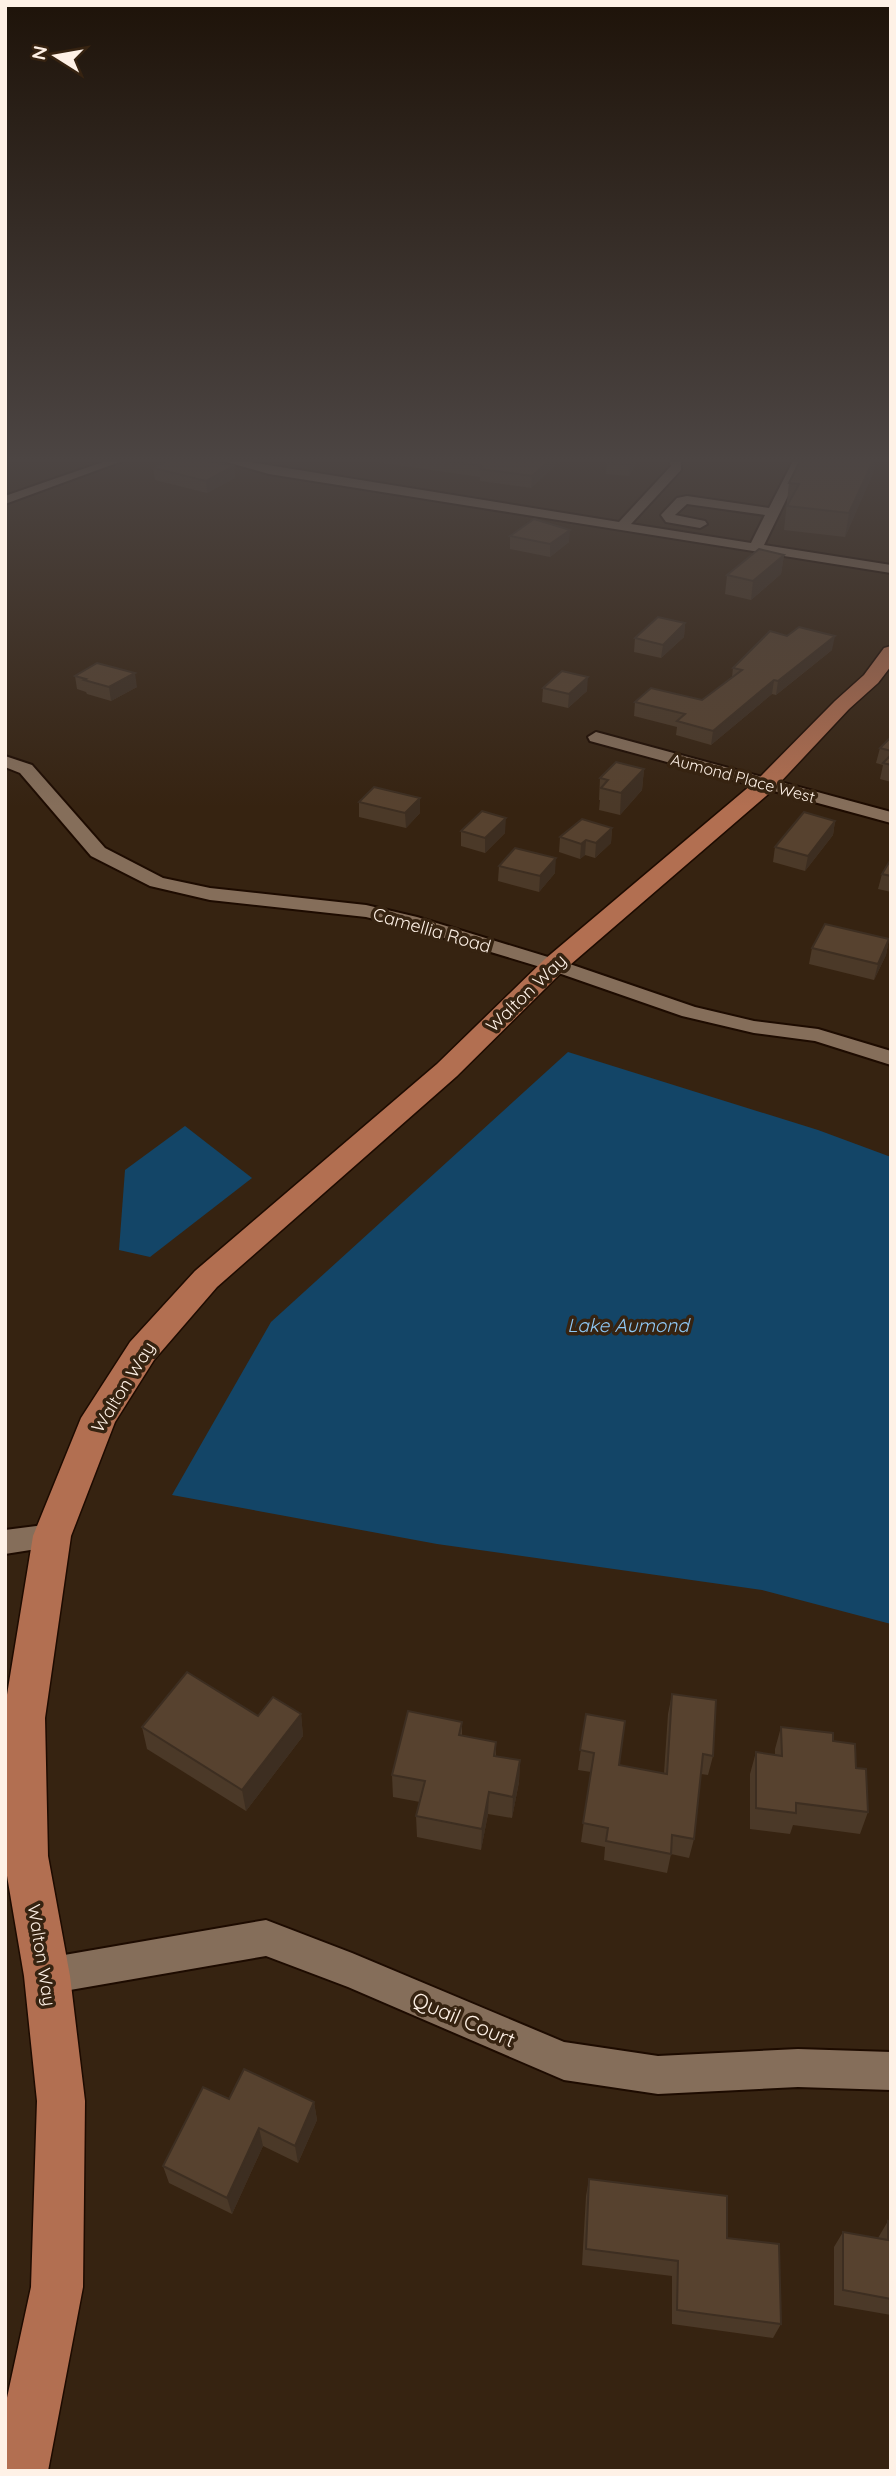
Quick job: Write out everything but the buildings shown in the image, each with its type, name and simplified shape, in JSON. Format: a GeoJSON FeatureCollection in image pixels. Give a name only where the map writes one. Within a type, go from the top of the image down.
{"type":"FeatureCollection","features":[{"type":"Feature","properties":{"kind":"main road","name":"Walton Way"},"geometry":{"type":"LineString","coordinates":[[20,2471],[57,2287],[61,2101],[47,1976],[26,1856],[24,1718],[52,1536],[99,1418],[142,1350],[206,1279],[447,1070],[554,965],[765,785],[842,705],[871,679],[891,652]]}},
{"type":"Feature","properties":{"kind":"street","name":"Aumond Place West"},"geometry":{"type":"LineString","coordinates":[[596,737],[891,818]]}},
{"type":"Feature","properties":{"kind":"street","name":"Camellia Road"},"geometry":{"type":"LineString","coordinates":[[5,761],[26,769],[98,852],[157,882],[210,894],[366,911],[417,923],[554,965],[688,1012],[754,1027],[818,1035],[891,1058]]}},
{"type":"Feature","properties":{"kind":"street"},"geometry":{"type":"LineString","coordinates":[[5,1542],[52,1536]]}},
{"type":"Feature","properties":{"kind":"street","name":"Quail Court"},"geometry":{"type":"LineString","coordinates":[[47,1976],[266,1938],[352,1971],[564,2061],[658,2075],[799,2068],[891,2071]]}},
{"type":"Feature","properties":{"kind":"water","name":"Lake Aumond"},"geometry":{"type":"Polygon","coordinates":[[[568,1052],[818,1130],[891,1157],[891,1624],[762,1590],[437,1544],[172,1495],[271,1322],[568,1052]]]}},
{"type":"Feature","properties":{"kind":"water"},"geometry":{"type":"Polygon","coordinates":[[[185,1126],[252,1178],[150,1257],[119,1250],[125,1170],[185,1126]]]}}]}
